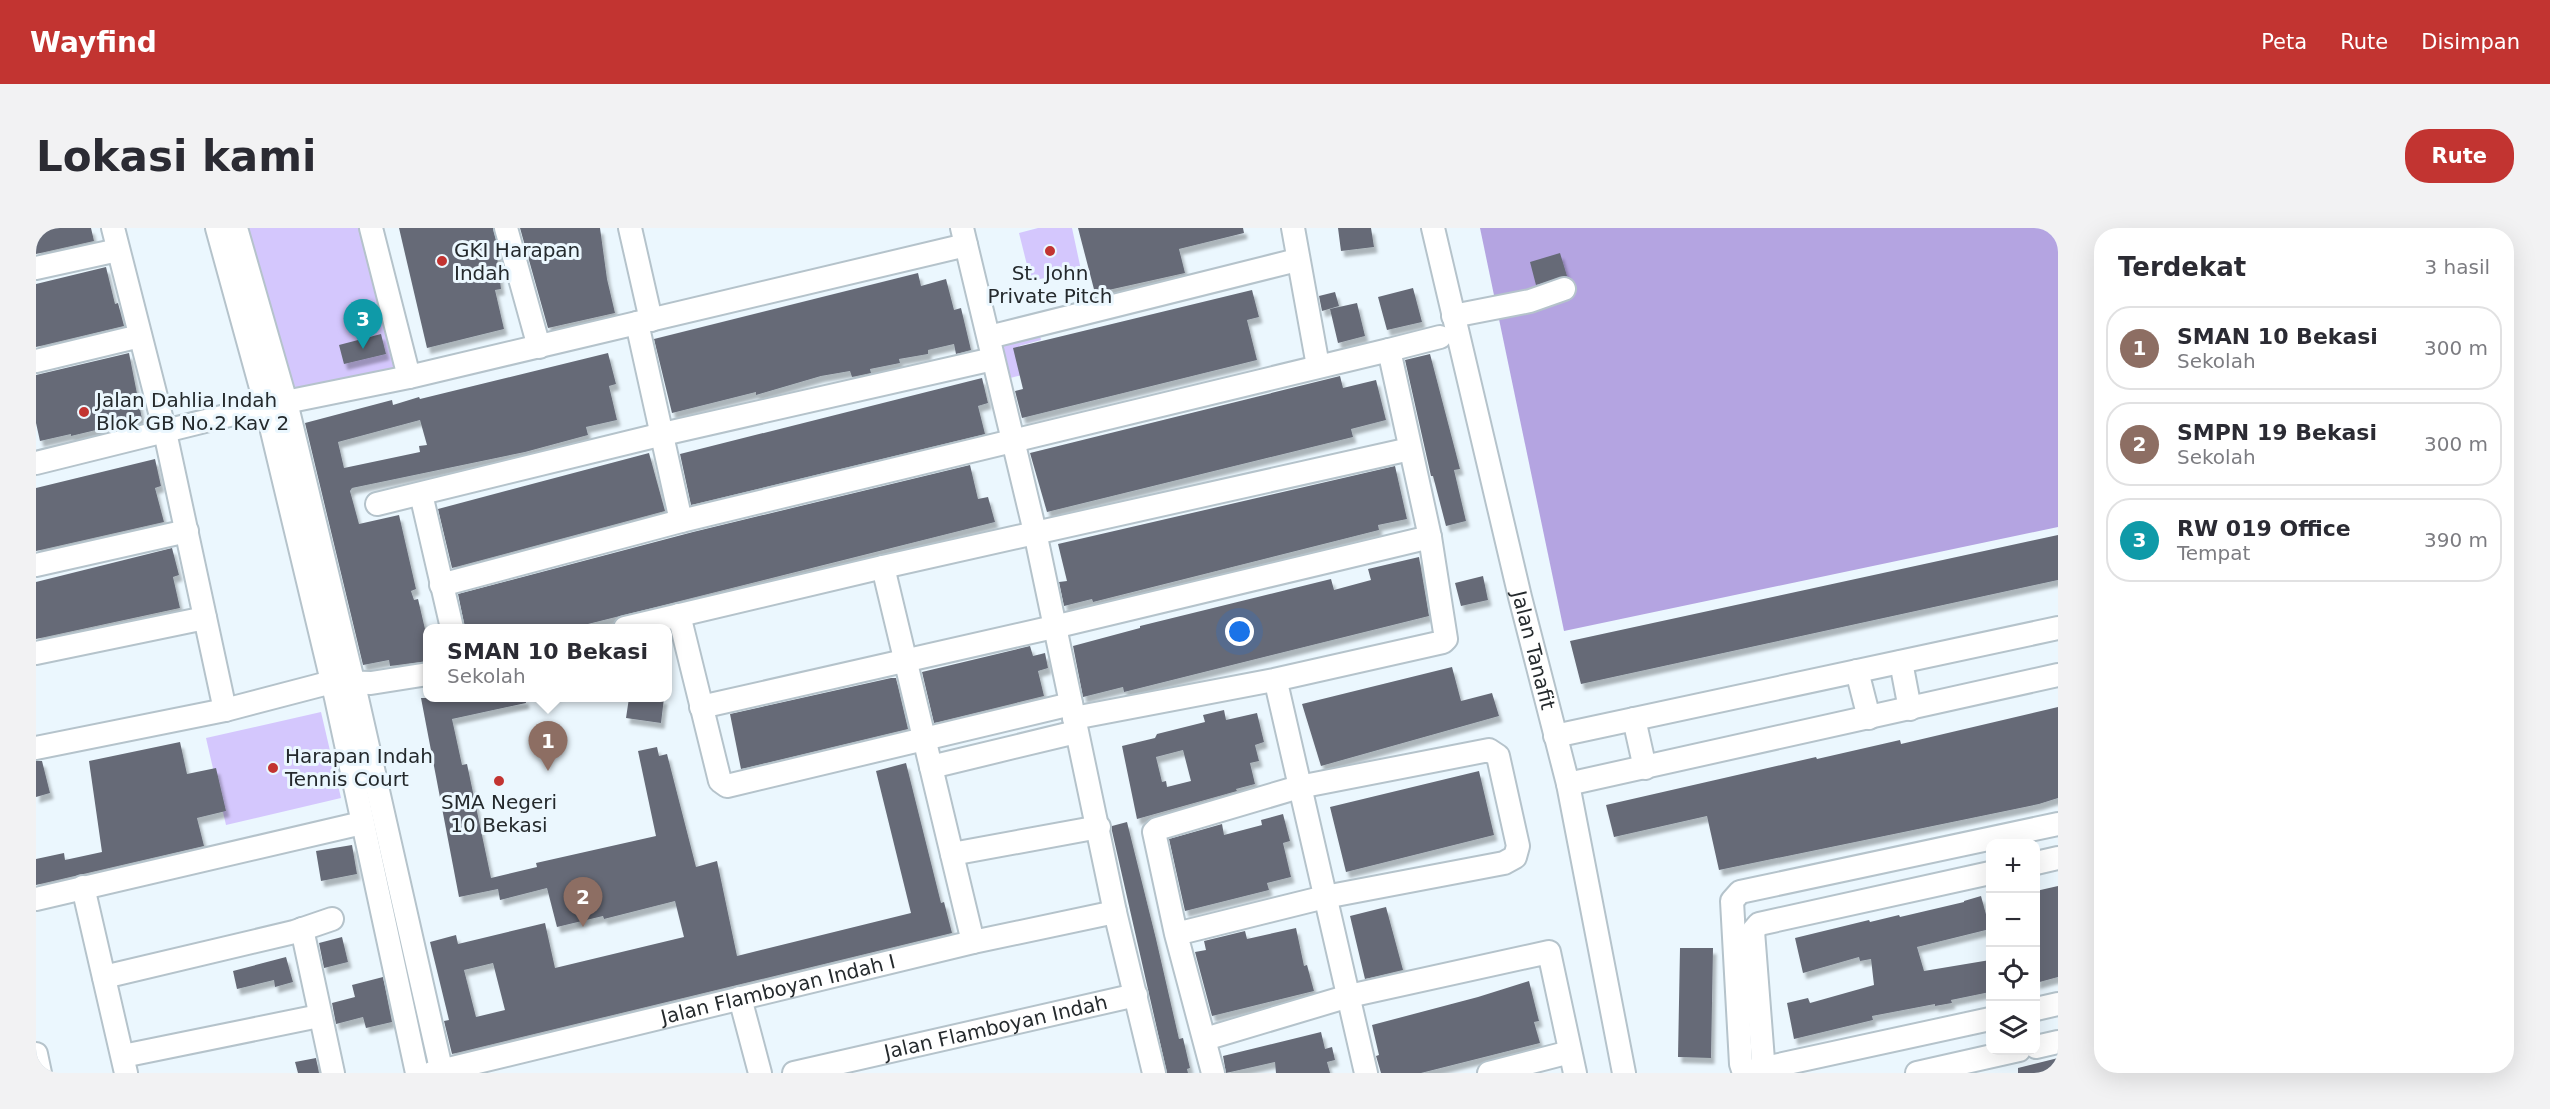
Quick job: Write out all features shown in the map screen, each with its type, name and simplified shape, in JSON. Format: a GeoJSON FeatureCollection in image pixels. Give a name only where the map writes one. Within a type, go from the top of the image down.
{"type":"FeatureCollection","features":[{"type":"Feature","properties":{"kind":"street"},"geometry":{"type":"LineString","coordinates":[[217,228],[276,404]]}},
{"type":"Feature","properties":{"kind":"street"},"geometry":{"type":"LineString","coordinates":[[237,228],[276,404],[438,1072]]}},
{"type":"Feature","properties":{"kind":"street"},"geometry":{"type":"LineString","coordinates":[[371,228],[410,377]]}},
{"type":"Feature","properties":{"kind":"street"},"geometry":{"type":"LineString","coordinates":[[506,228],[538,347]]}},
{"type":"Feature","properties":{"kind":"street"},"geometry":{"type":"LineString","coordinates":[[630,228],[663,434],[681,521]]}},
{"type":"Feature","properties":{"kind":"street"},"geometry":{"type":"LineString","coordinates":[[1293,228],[1318,366]]}},
{"type":"Feature","properties":{"kind":"street","name":"Jalan Tanafit"},"geometry":{"type":"LineString","coordinates":[[1433,228],[1568,784],[1623,1073]]}},
{"type":"Feature","properties":{"kind":"street"},"geometry":{"type":"LineString","coordinates":[[36,463],[276,404],[410,377],[644,322],[964,237],[1035,532],[1099,827],[1131,996],[1154,1073]]}},
{"type":"Feature","properties":{"kind":"street"},"geometry":{"type":"LineString","coordinates":[[36,268],[116,239],[165,432],[225,710]]}},
{"type":"Feature","properties":{"kind":"street"},"geometry":{"type":"LineString","coordinates":[[377,504],[663,434],[991,348],[1297,260]]}},
{"type":"Feature","properties":{"kind":"street"},"geometry":{"type":"LineString","coordinates":[[1453,316],[1530,301],[1564,289]]}},
{"type":"Feature","properties":{"kind":"street"},"geometry":{"type":"LineString","coordinates":[[36,361],[140,336]]}},
{"type":"Feature","properties":{"kind":"street"},"geometry":{"type":"LineString","coordinates":[[441,585],[681,521],[1440,337]]}},
{"type":"Feature","properties":{"kind":"street"},"geometry":{"type":"LineString","coordinates":[[679,615],[720,781],[727,786],[923,740],[1074,718],[1274,680],[1443,642],[1447,635],[1430,537],[1389,350]]}},
{"type":"Feature","properties":{"kind":"street"},"geometry":{"type":"LineString","coordinates":[[642,624],[1035,532],[1410,449]]}},
{"type":"Feature","properties":{"kind":"street"},"geometry":{"type":"LineString","coordinates":[[421,494],[451,624]]}},
{"type":"Feature","properties":{"kind":"street"},"geometry":{"type":"LineString","coordinates":[[36,565],[187,531]]}},
{"type":"Feature","properties":{"kind":"street"},"geometry":{"type":"LineString","coordinates":[[701,706],[1430,537]]}},
{"type":"Feature","properties":{"kind":"street"},"geometry":{"type":"LineString","coordinates":[[883,567],[923,740],[974,942]]}},
{"type":"Feature","properties":{"kind":"street"},"geometry":{"type":"LineString","coordinates":[[36,653],[206,618]]}},
{"type":"Feature","properties":{"kind":"street"},"geometry":{"type":"LineString","coordinates":[[1555,736],[2058,628]]}},
{"type":"Feature","properties":{"kind":"street"},"geometry":{"type":"LineString","coordinates":[[1901,662],[1910,709]]}},
{"type":"Feature","properties":{"kind":"street"},"geometry":{"type":"LineString","coordinates":[[1857,671],[1869,718]]}},
{"type":"Feature","properties":{"kind":"street"},"geometry":{"type":"LineString","coordinates":[[36,748],[225,710],[343,683],[423,675]]}},
{"type":"Feature","properties":{"kind":"street"},"geometry":{"type":"LineString","coordinates":[[1568,784],[2058,675]]}},
{"type":"Feature","properties":{"kind":"street"},"geometry":{"type":"LineString","coordinates":[[343,683],[362,823],[417,1073]]}},
{"type":"Feature","properties":{"kind":"street"},"geometry":{"type":"LineString","coordinates":[[1278,691],[1366,1073]]}},
{"type":"Feature","properties":{"kind":"street"},"geometry":{"type":"LineString","coordinates":[[931,767],[1074,718]]}},
{"type":"Feature","properties":{"kind":"street"},"geometry":{"type":"LineString","coordinates":[[1634,719],[1645,768]]}},
{"type":"Feature","properties":{"kind":"street"},"geometry":{"type":"LineString","coordinates":[[1176,934],[1325,897],[1504,863],[1515,857],[1518,846],[1498,756],[1489,750],[1299,787],[1161,827],[1154,832],[1176,934],[1205,1038],[1212,1073]]}},
{"type":"Feature","properties":{"kind":"street"},"geometry":{"type":"LineString","coordinates":[[36,898],[362,823]]}},
{"type":"Feature","properties":{"kind":"street"},"geometry":{"type":"LineString","coordinates":[[1754,1072],[1732,901],[1735,896],[1740,892],[2058,824]]}},
{"type":"Feature","properties":{"kind":"street"},"geometry":{"type":"LineString","coordinates":[[952,854],[1099,827]]}},
{"type":"Feature","properties":{"kind":"street"},"geometry":{"type":"LineString","coordinates":[[2040,862],[2058,858]]}},
{"type":"Feature","properties":{"kind":"street"},"geometry":{"type":"LineString","coordinates":[[1755,927],[1759,924],[1986,874]]}},
{"type":"Feature","properties":{"kind":"street"},"geometry":{"type":"LineString","coordinates":[[84,887],[124,1065],[319,1016]]}},
{"type":"Feature","properties":{"kind":"street"},"geometry":{"type":"LineString","coordinates":[[1735,896],[1755,927],[1754,1072]]}},
{"type":"Feature","properties":{"kind":"street","name":"Jalan Flamboyan Indah I"},"geometry":{"type":"LineString","coordinates":[[438,1072],[974,942],[1115,912]]}},
{"type":"Feature","properties":{"kind":"street"},"geometry":{"type":"LineString","coordinates":[[104,977],[303,929],[332,919]]}},
{"type":"Feature","properties":{"kind":"street"},"geometry":{"type":"LineString","coordinates":[[303,929],[319,1016],[333,1073]]}},
{"type":"Feature","properties":{"kind":"street"},"geometry":{"type":"LineString","coordinates":[[1205,1038],[1349,996],[1549,952],[1573,1063],[1489,1073]]}},
{"type":"Feature","properties":{"kind":"street","name":"Jalan Flamboyan Indah"},"geometry":{"type":"LineString","coordinates":[[794,1073],[1131,996]]}},
{"type":"Feature","properties":{"kind":"street"},"geometry":{"type":"LineString","coordinates":[[740,998],[760,1073]]}},
{"type":"Feature","properties":{"kind":"street"},"geometry":{"type":"LineString","coordinates":[[2040,1008],[2058,1004]]}},
{"type":"Feature","properties":{"kind":"street"},"geometry":{"type":"LineString","coordinates":[[1754,1072],[1986,1020]]}},
{"type":"Feature","properties":{"kind":"street"},"geometry":{"type":"LineString","coordinates":[[2040,1046],[2058,1042]]}},
{"type":"Feature","properties":{"kind":"street"},"geometry":{"type":"LineString","coordinates":[[36,1054],[40,1073]]}},
{"type":"Feature","properties":{"kind":"street"},"geometry":{"type":"LineString","coordinates":[[1917,1073],[1997,1055]]}},
{"type":"Feature","properties":{"kind":"shaded area"},"geometry":{"type":"Polygon","coordinates":[[[246,228],[365,228],[400,373],[290,399],[246,228]]]}},
{"type":"Feature","properties":{"kind":"shaded area","name":"St. John Private Pitch"},"geometry":{"type":"Polygon","coordinates":[[[1038,228],[1072,228],[1081,270],[1031,281],[1019,233],[1038,228]]]}},
{"type":"Feature","properties":{"kind":"shaded area"},"geometry":{"type":"Polygon","coordinates":[[[1480,228],[2058,228],[2058,527],[1564,631],[1480,228]]]}},
{"type":"Feature","properties":{"kind":"shaded area"},"geometry":{"type":"Polygon","coordinates":[[[1038,327],[1041,340],[1019,346],[1026,374],[1002,380],[991,339],[1038,327]]]}},
{"type":"Feature","properties":{"kind":"shaded area","name":"Harapan Indah Tennis Court"},"geometry":{"type":"Polygon","coordinates":[[[321,712],[341,798],[226,825],[206,738],[321,712]]]}},
{"type":"Feature","properties":{"kind":"building"},"geometry":{"type":"Polygon","coordinates":[[[36,228],[91,228],[94,241],[36,254],[36,228]]]}},
{"type":"Feature","properties":{"kind":"building"},"geometry":{"type":"Polygon","coordinates":[[[399,228],[493,228],[500,256],[497,256],[501,289],[495,290],[504,329],[427,348],[399,228]]]}},
{"type":"Feature","properties":{"kind":"building"},"geometry":{"type":"Polygon","coordinates":[[[520,228],[600,228],[607,279],[615,313],[548,328],[520,228]]]}},
{"type":"Feature","properties":{"kind":"building"},"geometry":{"type":"Polygon","coordinates":[[[1078,228],[1243,228],[1244,233],[1179,249],[1185,273],[1095,293],[1078,228]]]}},
{"type":"Feature","properties":{"kind":"building"},"geometry":{"type":"Polygon","coordinates":[[[1338,228],[1371,228],[1374,247],[1341,251],[1338,228]]]}},
{"type":"Feature","properties":{"kind":"building"},"geometry":{"type":"Polygon","coordinates":[[[1560,253],[1567,276],[1536,285],[1530,262],[1560,253]]]}},
{"type":"Feature","properties":{"kind":"building"},"geometry":{"type":"Polygon","coordinates":[[[106,267],[115,304],[118,303],[124,326],[36,347],[36,284],[106,267]]]}},
{"type":"Feature","properties":{"kind":"building"},"geometry":{"type":"Polygon","coordinates":[[[918,273],[921,286],[946,279],[954,310],[961,308],[971,350],[956,354],[954,344],[928,350],[928,354],[899,359],[900,363],[870,369],[871,373],[852,377],[850,371],[821,376],[756,395],[756,392],[672,413],[654,339],[918,273]]]}},
{"type":"Feature","properties":{"kind":"building"},"geometry":{"type":"Polygon","coordinates":[[[1413,288],[1422,322],[1387,330],[1378,297],[1413,288]]]}},
{"type":"Feature","properties":{"kind":"building"},"geometry":{"type":"Polygon","coordinates":[[[1252,290],[1259,317],[1247,320],[1257,360],[1022,418],[1015,391],[1023,389],[1013,348],[1252,290]]]}},
{"type":"Feature","properties":{"kind":"building"},"geometry":{"type":"Polygon","coordinates":[[[1335,292],[1339,306],[1322,311],[1319,296],[1335,292]]]}},
{"type":"Feature","properties":{"kind":"building"},"geometry":{"type":"Polygon","coordinates":[[[1357,303],[1365,336],[1338,343],[1330,309],[1357,303]]]}},
{"type":"Feature","properties":{"kind":"building"},"geometry":{"type":"Polygon","coordinates":[[[381,334],[386,354],[344,364],[339,345],[381,334]]]}},
{"type":"Feature","properties":{"kind":"building"},"geometry":{"type":"Polygon","coordinates":[[[129,353],[142,419],[40,441],[36,423],[36,375],[129,353]]]}},
{"type":"Feature","properties":{"kind":"building"},"geometry":{"type":"Polygon","coordinates":[[[608,353],[616,384],[609,386],[617,420],[586,427],[588,435],[525,452],[352,488],[350,491],[359,524],[399,515],[416,589],[411,591],[414,600],[418,599],[424,624],[423,662],[390,666],[389,660],[363,665],[305,423],[392,400],[393,405],[419,397],[420,399],[608,353]],[[420,420],[338,442],[344,468],[420,452],[419,446],[427,445],[420,420]]]}},
{"type":"Feature","properties":{"kind":"building"},"geometry":{"type":"Polygon","coordinates":[[[1430,354],[1460,469],[1454,470],[1466,521],[1446,526],[1433,476],[1431,476],[1405,360],[1430,354]]]}},
{"type":"Feature","properties":{"kind":"building"},"geometry":{"type":"Polygon","coordinates":[[[1340,376],[1343,388],[1376,380],[1386,420],[1351,429],[1353,437],[1047,512],[1030,453],[1340,376]]]}},
{"type":"Feature","properties":{"kind":"building"},"geometry":{"type":"Polygon","coordinates":[[[982,378],[988,403],[978,406],[985,434],[691,505],[680,454],[982,378]]]}},
{"type":"Feature","properties":{"kind":"building"},"geometry":{"type":"Polygon","coordinates":[[[649,453],[665,511],[452,568],[438,509],[649,453]]]}},
{"type":"Feature","properties":{"kind":"building"},"geometry":{"type":"Polygon","coordinates":[[[155,459],[161,486],[155,488],[164,522],[36,551],[36,488],[155,459]]]}},
{"type":"Feature","properties":{"kind":"building"},"geometry":{"type":"Polygon","coordinates":[[[970,465],[978,499],[988,497],[995,522],[588,624],[464,624],[458,594],[693,532],[970,465]]]}},
{"type":"Feature","properties":{"kind":"building"},"geometry":{"type":"Polygon","coordinates":[[[1395,466],[1407,519],[1378,525],[1379,530],[1093,602],[1092,599],[1064,606],[1059,582],[1067,581],[1058,544],[1395,466]]]}},
{"type":"Feature","properties":{"kind":"building"},"geometry":{"type":"Polygon","coordinates":[[[2058,535],[2058,580],[1581,684],[1570,641],[2058,535]]]}},
{"type":"Feature","properties":{"kind":"building"},"geometry":{"type":"Polygon","coordinates":[[[172,548],[179,575],[173,577],[180,608],[36,639],[36,582],[172,548]]]}},
{"type":"Feature","properties":{"kind":"building"},"geometry":{"type":"Polygon","coordinates":[[[1419,557],[1429,616],[1124,692],[1123,687],[1083,697],[1073,646],[1140,628],[1140,626],[1331,579],[1334,590],[1371,580],[1368,569],[1419,557]]]}},
{"type":"Feature","properties":{"kind":"building"},"geometry":{"type":"Polygon","coordinates":[[[1483,576],[1488,600],[1461,606],[1455,583],[1483,576]]]}},
{"type":"Feature","properties":{"kind":"building"},"geometry":{"type":"Polygon","coordinates":[[[1030,646],[1033,656],[1045,653],[1048,668],[1038,671],[1044,696],[934,723],[922,672],[1030,646]]]}},
{"type":"Feature","properties":{"kind":"building"},"geometry":{"type":"Polygon","coordinates":[[[1452,667],[1461,701],[1492,693],[1499,716],[1321,766],[1302,704],[1452,667]]]}},
{"type":"Feature","properties":{"kind":"building"},"geometry":{"type":"Polygon","coordinates":[[[896,678],[908,729],[741,769],[730,714],[896,678]]]}},
{"type":"Feature","properties":{"kind":"building"},"geometry":{"type":"Polygon","coordinates":[[[421,698],[423,702],[526,702],[452,719],[462,765],[467,764],[491,878],[537,867],[536,863],[656,836],[638,751],[657,747],[659,756],[667,754],[696,867],[717,861],[737,956],[911,913],[876,771],[906,763],[941,903],[944,902],[952,933],[452,1054],[444,1021],[449,1020],[430,942],[456,935],[458,944],[545,923],[555,968],[684,937],[675,901],[604,919],[603,916],[557,927],[547,888],[500,900],[498,889],[459,897],[421,698]],[[493,963],[464,970],[476,1017],[505,1010],[493,963]]]}},
{"type":"Feature","properties":{"kind":"building"},"geometry":{"type":"Polygon","coordinates":[[[628,702],[664,702],[661,723],[626,718],[628,702]]]}},
{"type":"Feature","properties":{"kind":"building"},"geometry":{"type":"Polygon","coordinates":[[[2058,707],[2058,798],[2039,804],[1719,870],[1707,816],[1614,837],[1606,805],[1816,757],[1817,759],[1900,740],[1901,744],[2058,707]]]}},
{"type":"Feature","properties":{"kind":"building"},"geometry":{"type":"Polygon","coordinates":[[[1224,710],[1226,720],[1257,713],[1264,742],[1255,745],[1259,761],[1250,763],[1255,784],[1137,819],[1122,746],[1155,738],[1157,734],[1205,722],[1203,715],[1224,710]],[[1183,750],[1156,757],[1162,782],[1166,781],[1167,787],[1191,781],[1183,750]]]}},
{"type":"Feature","properties":{"kind":"building"},"geometry":{"type":"Polygon","coordinates":[[[180,742],[187,774],[216,768],[226,811],[197,818],[204,846],[36,885],[36,859],[64,853],[65,860],[102,852],[89,761],[180,742]]]}},
{"type":"Feature","properties":{"kind":"building"},"geometry":{"type":"Polygon","coordinates":[[[36,761],[42,761],[50,793],[36,797],[36,761]]]}},
{"type":"Feature","properties":{"kind":"building"},"geometry":{"type":"Polygon","coordinates":[[[1479,771],[1494,835],[1346,872],[1330,807],[1479,771]]]}},
{"type":"Feature","properties":{"kind":"building"},"geometry":{"type":"Polygon","coordinates":[[[1283,814],[1290,841],[1283,843],[1291,877],[1267,883],[1269,890],[1185,911],[1169,839],[1222,824],[1224,835],[1262,825],[1261,820],[1283,814]]]}},
{"type":"Feature","properties":{"kind":"building"},"geometry":{"type":"Polygon","coordinates":[[[1127,822],[1179,1039],[1183,1038],[1190,1068],[1187,1069],[1188,1073],[1167,1073],[1112,831],[1112,826],[1127,822]]]}},
{"type":"Feature","properties":{"kind":"building"},"geometry":{"type":"Polygon","coordinates":[[[352,845],[357,874],[321,881],[316,851],[352,845]]]}},
{"type":"Feature","properties":{"kind":"building"},"geometry":{"type":"Polygon","coordinates":[[[2058,886],[2058,977],[2040,982],[2040,893],[2040,890],[2058,886]]]}},
{"type":"Feature","properties":{"kind":"building"},"geometry":{"type":"Polygon","coordinates":[[[1981,896],[1986,914],[1986,930],[1917,947],[1924,971],[1986,961],[1986,993],[1951,1000],[1952,1003],[1872,1016],[1873,1020],[1794,1039],[1787,1003],[1808,998],[1810,1003],[1874,985],[1871,959],[1860,961],[1859,957],[1803,973],[1795,938],[1869,920],[1870,922],[1899,915],[1900,917],[1981,896]]]}},
{"type":"Feature","properties":{"kind":"building"},"geometry":{"type":"Polygon","coordinates":[[[1386,907],[1403,970],[1365,979],[1350,916],[1386,907]]]}},
{"type":"Feature","properties":{"kind":"building"},"geometry":{"type":"Polygon","coordinates":[[[1296,928],[1304,966],[1307,965],[1314,991],[1212,1016],[1195,952],[1206,950],[1204,941],[1245,931],[1247,939],[1296,928]]]}},
{"type":"Feature","properties":{"kind":"building"},"geometry":{"type":"Polygon","coordinates":[[[342,937],[348,962],[324,968],[319,943],[342,937]]]}},
{"type":"Feature","properties":{"kind":"building"},"geometry":{"type":"Polygon","coordinates":[[[1680,948],[1713,948],[1711,1058],[1678,1057],[1680,948]]]}},
{"type":"Feature","properties":{"kind":"building"},"geometry":{"type":"Polygon","coordinates":[[[286,957],[293,982],[275,987],[274,980],[237,989],[233,971],[286,957]]]}},
{"type":"Feature","properties":{"kind":"building"},"geometry":{"type":"Polygon","coordinates":[[[383,977],[392,1022],[366,1028],[363,1017],[336,1024],[332,1003],[355,997],[352,985],[383,977]]]}},
{"type":"Feature","properties":{"kind":"building"},"geometry":{"type":"Polygon","coordinates":[[[1529,981],[1539,1021],[1534,1022],[1540,1043],[1421,1073],[1381,1073],[1372,1025],[1529,981]]]}},
{"type":"Feature","properties":{"kind":"building"},"geometry":{"type":"Polygon","coordinates":[[[1321,1032],[1325,1049],[1332,1047],[1335,1060],[1327,1062],[1330,1073],[1276,1073],[1275,1062],[1226,1073],[1223,1056],[1321,1032]]]}},
{"type":"Feature","properties":{"kind":"building"},"geometry":{"type":"Polygon","coordinates":[[[316,1058],[319,1073],[298,1073],[295,1062],[316,1058]]]}},
{"type":"Feature","properties":{"kind":"building"},"geometry":{"type":"Polygon","coordinates":[[[2058,1058],[2058,1073],[2018,1073],[2018,1068],[2058,1058]]]}},
{"type":"Feature","properties":{"kind":"place","name":"St. John Private Pitch"},"geometry":{"type":"Point","coordinates":[1050,251]}},
{"type":"Feature","properties":{"kind":"place","name":"GKI Harapan Indah"},"geometry":{"type":"Point","coordinates":[442,261]}},
{"type":"Feature","properties":{"kind":"place","name":"RW 019 Office"},"geometry":{"type":"Point","coordinates":[363,349]}},
{"type":"Feature","properties":{"kind":"place","name":"Jalan Dahlia Indah Blok GB No.2 Kav 2"},"geometry":{"type":"Point","coordinates":[84,412]}},
{"type":"Feature","properties":{"kind":"place","name":"Harapan Indah Tennis Court"},"geometry":{"type":"Point","coordinates":[273,768]}},
{"type":"Feature","properties":{"kind":"place","name":"SMAN 10 Bekasi"},"geometry":{"type":"Point","coordinates":[548,771]}},
{"type":"Feature","properties":{"kind":"place","name":"SMA Negeri 10 Bekasi"},"geometry":{"type":"Point","coordinates":[499,781]}},
{"type":"Feature","properties":{"kind":"place","name":"SMPN 19 Bekasi"},"geometry":{"type":"Point","coordinates":[583,927]}}]}
